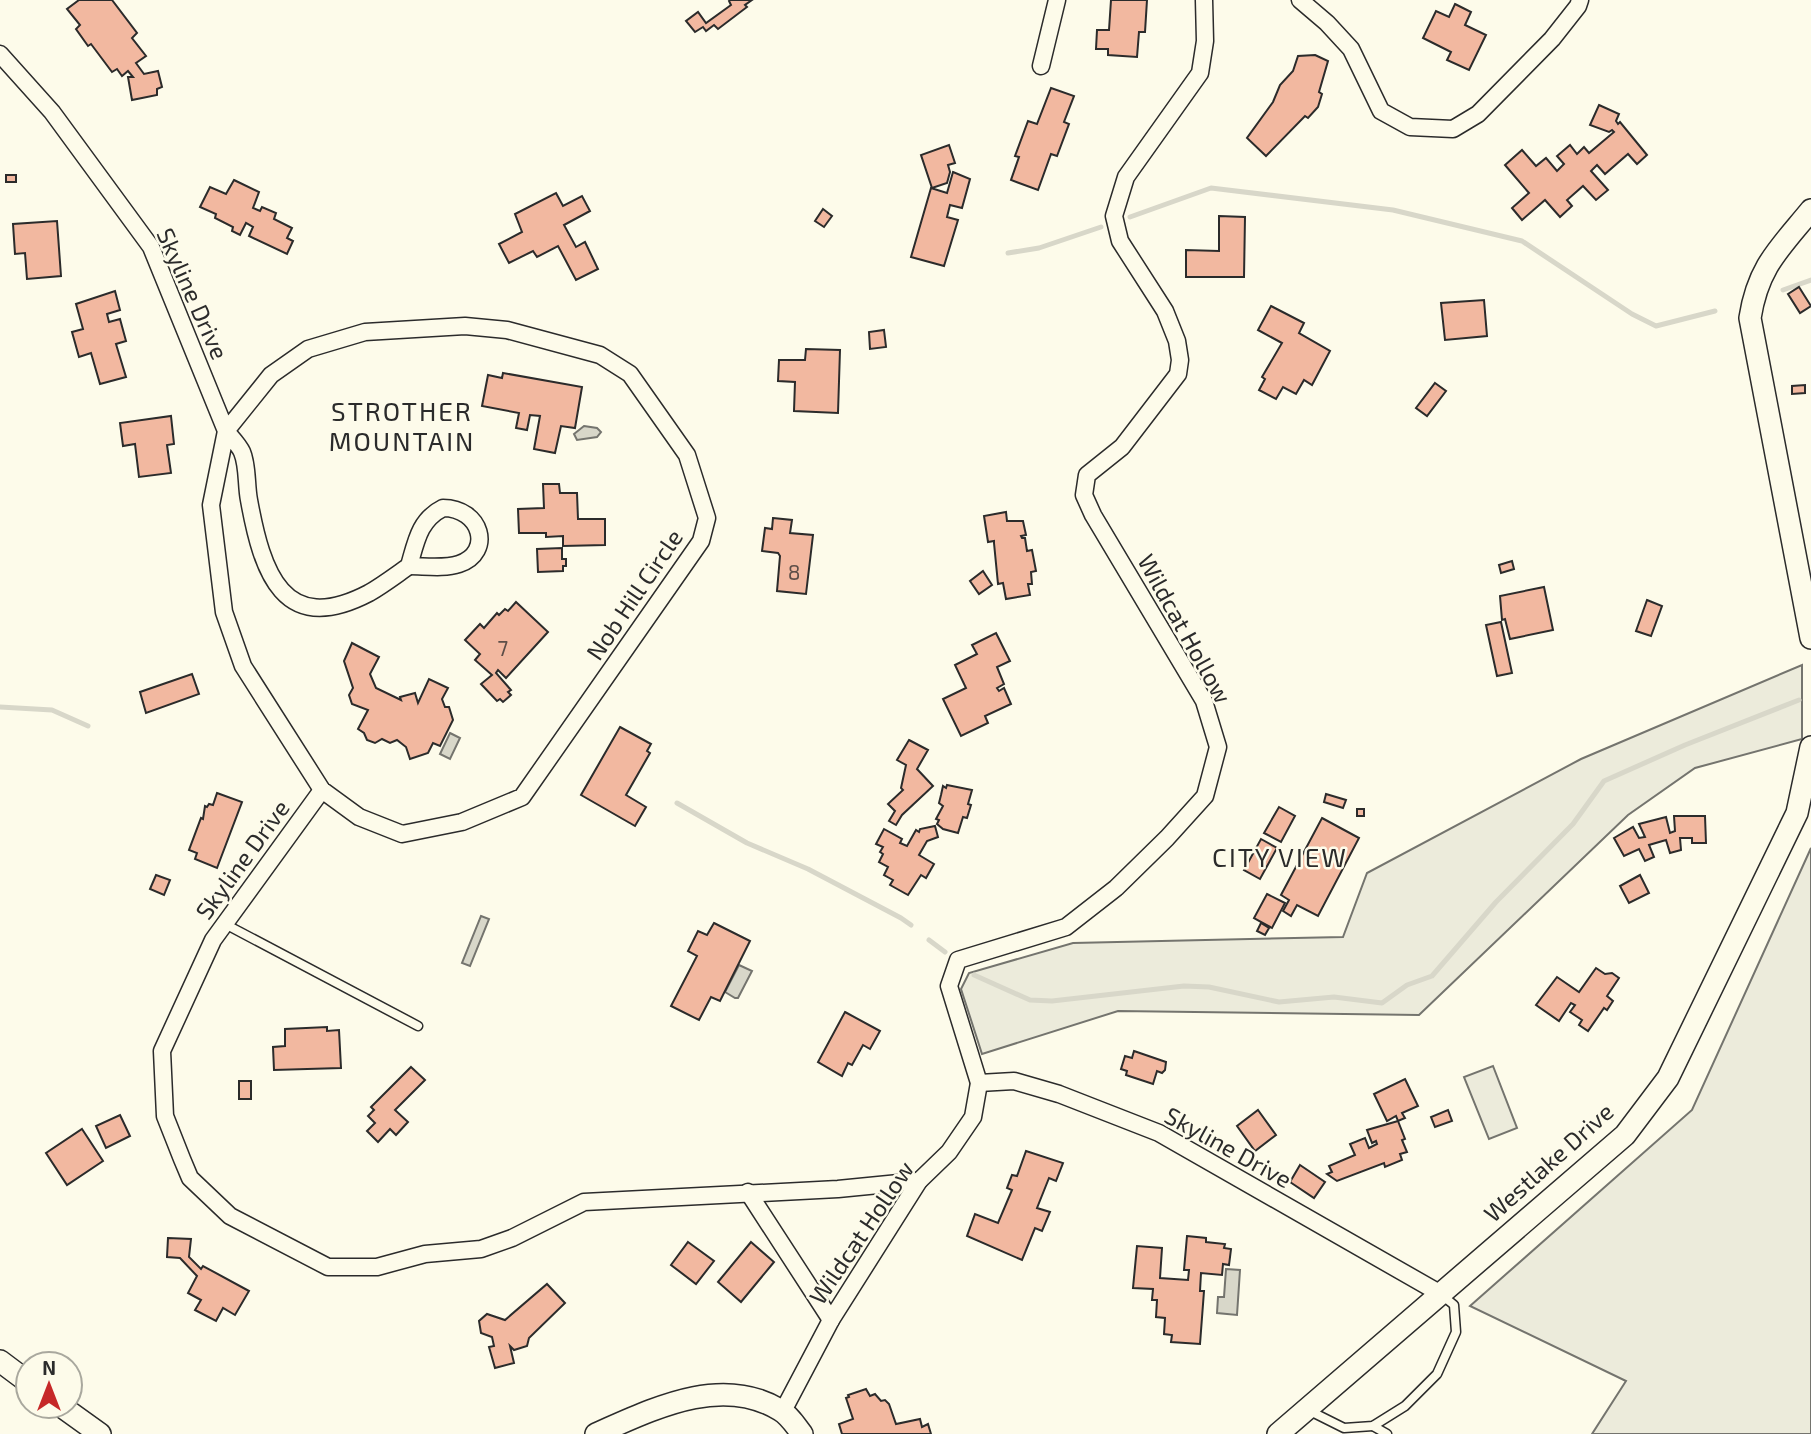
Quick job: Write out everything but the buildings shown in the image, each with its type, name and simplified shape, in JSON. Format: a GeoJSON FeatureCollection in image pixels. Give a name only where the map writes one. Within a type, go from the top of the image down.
{"type":"FeatureCollection","features":[{"type":"Feature","properties":{"kind":"street"},"geometry":{"type":"LineString","coordinates":[[1041,65],[1057,0]]}},
{"type":"Feature","properties":{"kind":"street","name":"Wildcat Hollow"},"geometry":{"type":"LineString","coordinates":[[783,1411],[831,1320],[919,1181],[948,1152],[973,1117],[979,1083],[949,986],[958,960],[1066,927],[1116,888],[1205,796],[1218,747],[1204,701],[1093,515],[1084,495],[1087,475],[1122,447],[1178,374],[1180,359],[1177,341],[1165,311],[1121,241],[1114,216],[1126,177],[1200,74],[1205,41],[1204,0]]}},
{"type":"Feature","properties":{"kind":"street"},"geometry":{"type":"LineString","coordinates":[[1300,0],[1327,23],[1351,49],[1381,111],[1410,127],[1453,129],[1478,114],[1552,38],[1580,0]]}},
{"type":"Feature","properties":{"kind":"street","name":"Skyline Drive"},"geometry":{"type":"LineString","coordinates":[[0,54],[52,112],[151,247],[226,431],[211,505],[224,612],[243,666],[322,790],[213,940],[162,1051],[164,1116],[190,1178],[230,1216],[328,1267],[377,1267],[425,1254],[481,1249],[512,1238],[584,1202],[838,1189],[919,1181]]}},
{"type":"Feature","properties":{"kind":"street"},"geometry":{"type":"LineString","coordinates":[[1811,210],[1763,272],[1754,293],[1750,318],[1786,514],[1810,614],[1811,638]]}},
{"type":"Feature","properties":{"kind":"street","name":"Nob Hill Circle"},"geometry":{"type":"LineString","coordinates":[[226,431],[271,375],[307,349],[365,332],[465,326],[507,330],[600,355],[630,374],[687,455],[707,518],[701,541],[522,797],[463,822],[402,834],[359,817],[322,790]]}},
{"type":"Feature","properties":{"kind":"street"},"geometry":{"type":"LineString","coordinates":[[226,431],[242,452],[249,502],[267,564],[276,586],[292,601],[311,609],[334,606],[369,593],[409,566],[458,565],[469,559],[476,549],[480,537],[478,527],[464,511],[443,508],[431,514],[423,523],[409,566]]}},
{"type":"Feature","properties":{"kind":"street","name":"Westlake Drive"},"geometry":{"type":"LineString","coordinates":[[1278,1434],[1625,1135],[1668,1078],[1797,813],[1811,747]]}},
{"type":"Feature","properties":{"kind":"street","name":"Skyline Drive"},"geometry":{"type":"LineString","coordinates":[[979,1083],[1014,1081],[1059,1094],[1159,1133],[1441,1294]]}},
{"type":"Feature","properties":{"kind":"street"},"geometry":{"type":"LineString","coordinates":[[748,1192],[831,1320]]}},
{"type":"Feature","properties":{"kind":"street"},"geometry":{"type":"LineString","coordinates":[[596,1434],[620,1429],[657,1407],[699,1396],[750,1396],[783,1411],[802,1434]]}},
{"type":"Feature","properties":{"kind":"street"},"geometry":{"type":"LineString","coordinates":[[80,1420],[100,1434]]}},
{"type":"Feature","properties":{"kind":"lane"},"geometry":{"type":"LineString","coordinates":[[225,924],[418,1026]]}},
{"type":"Feature","properties":{"kind":"lane"},"geometry":{"type":"LineString","coordinates":[[1307,1409],[1345,1428],[1373,1426],[1405,1406],[1437,1374],[1456,1332],[1454,1305],[1441,1294]]}},
{"type":"Feature","properties":{"kind":"lane"},"geometry":{"type":"LineString","coordinates":[[1373,1426],[1387,1434]]}},
{"type":"Feature","properties":{"kind":"shaded area"},"geometry":{"type":"Polygon","coordinates":[[[584,426],[597,428],[601,432],[597,437],[577,440],[574,434],[584,426]]]}},
{"type":"Feature","properties":{"kind":"shaded area"},"geometry":{"type":"Polygon","coordinates":[[[1802,665],[1802,739],[1695,768],[1628,815],[1419,1015],[1118,1011],[982,1054],[961,989],[969,973],[1073,943],[1343,937],[1367,873],[1581,759],[1802,665]]]}},
{"type":"Feature","properties":{"kind":"shaded area"},"geometry":{"type":"Polygon","coordinates":[[[450,733],[460,738],[450,759],[440,754],[450,733]]]}},
{"type":"Feature","properties":{"kind":"shaded area"},"geometry":{"type":"Polygon","coordinates":[[[1811,848],[1811,1434],[1592,1434],[1626,1381],[1470,1306],[1692,1110],[1811,848]]]}},
{"type":"Feature","properties":{"kind":"shaded area"},"geometry":{"type":"Polygon","coordinates":[[[481,916],[489,919],[470,966],[462,963],[481,916]]]}},
{"type":"Feature","properties":{"kind":"shaded area"},"geometry":{"type":"Polygon","coordinates":[[[739,965],[752,971],[738,998],[735,998],[725,992],[739,965]]]}},
{"type":"Feature","properties":{"kind":"shaded area"},"geometry":{"type":"Polygon","coordinates":[[[1493,1066],[1517,1128],[1489,1139],[1464,1077],[1493,1066]]]}},
{"type":"Feature","properties":{"kind":"shaded area"},"geometry":{"type":"Polygon","coordinates":[[[1226,1269],[1240,1270],[1237,1315],[1217,1313],[1218,1297],[1224,1297],[1226,1269]]]}},
{"type":"Feature","properties":{"kind":"waterway"},"geometry":{"type":"LineString","coordinates":[[1130,217],[1211,188],[1393,210],[1522,241],[1632,314],[1656,326],[1715,311]]}},
{"type":"Feature","properties":{"kind":"waterway"},"geometry":{"type":"LineString","coordinates":[[1008,253],[1039,248],[1101,227]]}},
{"type":"Feature","properties":{"kind":"waterway"},"geometry":{"type":"LineString","coordinates":[[1783,290],[1811,280]]}},
{"type":"Feature","properties":{"kind":"waterway"},"geometry":{"type":"LineString","coordinates":[[974,975],[1030,1000],[1052,1001],[1184,986],[1209,987],[1279,1002],[1334,997],[1382,1003],[1407,985],[1432,976],[1496,902],[1573,824],[1604,781],[1685,745],[1799,700]]}},
{"type":"Feature","properties":{"kind":"waterway"},"geometry":{"type":"LineString","coordinates":[[0,707],[52,710],[88,726]]}},
{"type":"Feature","properties":{"kind":"waterway"},"geometry":{"type":"LineString","coordinates":[[677,803],[747,843],[808,869],[911,925]]}},
{"type":"Feature","properties":{"kind":"waterway"},"geometry":{"type":"LineString","coordinates":[[929,940],[945,952]]}},
{"type":"Feature","properties":{"kind":"district","name":"STROTHER MOUNTAIN"},"geometry":{"type":"Point","coordinates":[402,427]}},
{"type":"Feature","properties":{"kind":"district","name":"CITY VIEW"},"geometry":{"type":"Point","coordinates":[1280,858]}}]}
